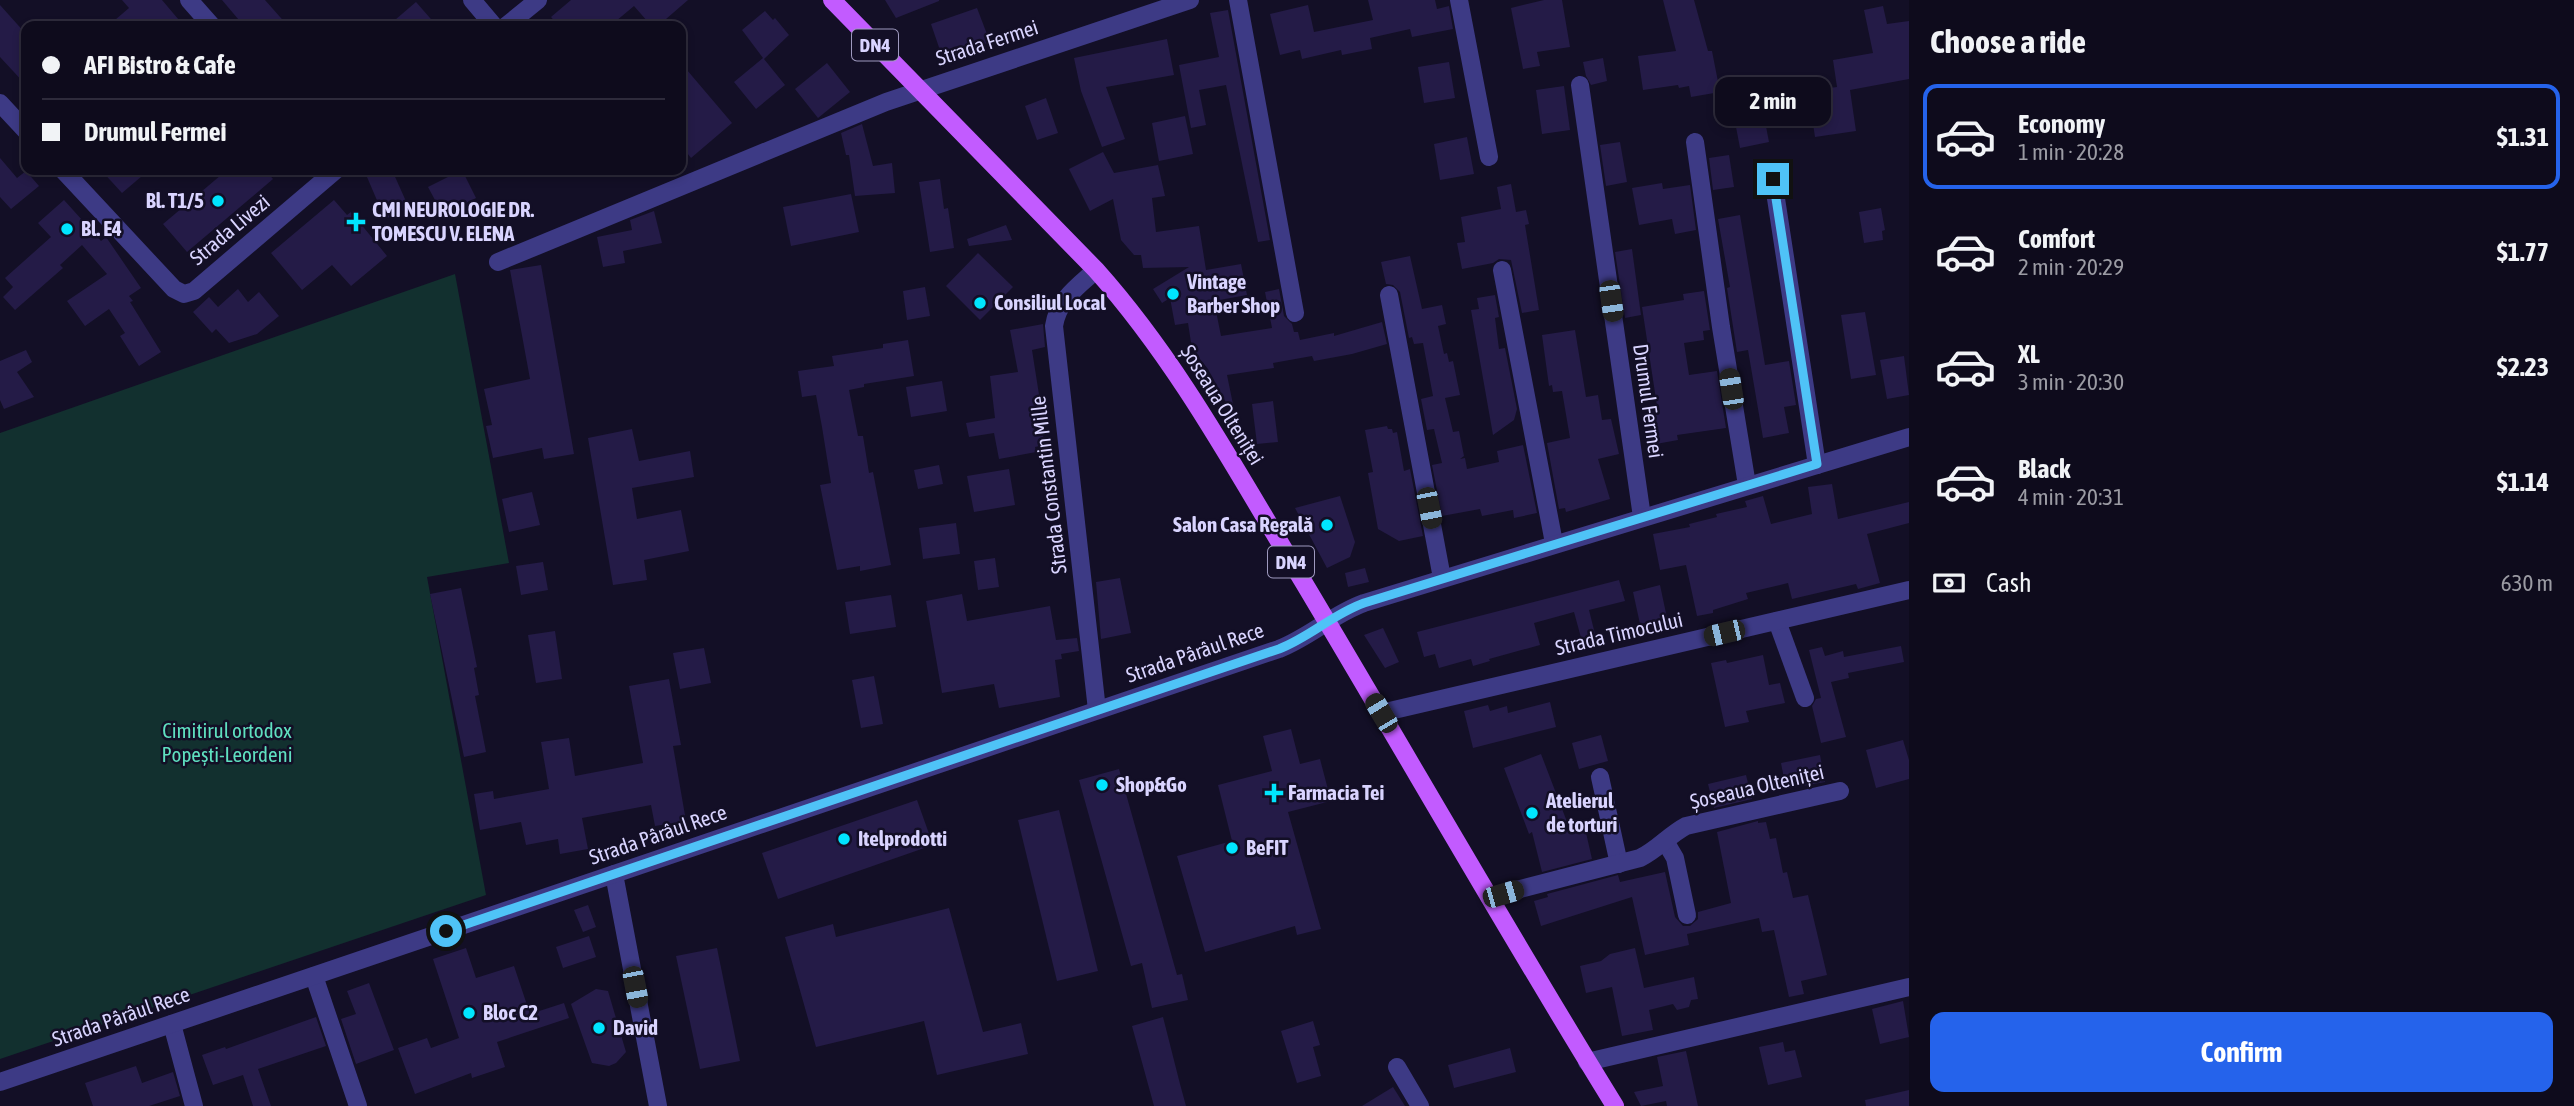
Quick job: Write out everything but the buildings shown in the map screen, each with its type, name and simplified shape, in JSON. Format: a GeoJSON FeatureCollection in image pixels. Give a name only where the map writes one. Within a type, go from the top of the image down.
{"type":"FeatureCollection","features":[{"type":"Feature","properties":{"kind":"main road","name":"Șoseaua Olteniței"},"geometry":{"type":"LineString","coordinates":[[832,0],[1096,270],[1143,326],[1181,381],[1327,622],[1615,1106]]}},
{"type":"Feature","properties":{"kind":"street"},"geometry":{"type":"LineString","coordinates":[[189,0],[208,21]]}},
{"type":"Feature","properties":{"kind":"street"},"geometry":{"type":"LineString","coordinates":[[472,0],[490,21]]}},
{"type":"Feature","properties":{"kind":"street"},"geometry":{"type":"LineString","coordinates":[[512,21],[538,0]]}},
{"type":"Feature","properties":{"kind":"street","name":"Strada Fermei"},"geometry":{"type":"LineString","coordinates":[[498,262],[918,90],[1190,0]]}},
{"type":"Feature","properties":{"kind":"street"},"geometry":{"type":"LineString","coordinates":[[1238,0],[1296,313]]}},
{"type":"Feature","properties":{"kind":"street"},"geometry":{"type":"LineString","coordinates":[[1459,0],[1489,157]]}},
{"type":"Feature","properties":{"kind":"street","name":"Drumul Fermei"},"geometry":{"type":"LineString","coordinates":[[1580,85],[1642,517]]}},
{"type":"Feature","properties":{"kind":"street"},"geometry":{"type":"LineString","coordinates":[[0,103],[21,126]]}},
{"type":"Feature","properties":{"kind":"street"},"geometry":{"type":"LineString","coordinates":[[1695,142],[1747,485]]}},
{"type":"Feature","properties":{"kind":"street","name":"Strada Livezi"},"geometry":{"type":"LineString","coordinates":[[67,175],[174,289],[184,294],[194,291],[330,175]]}},
{"type":"Feature","properties":{"kind":"street"},"geometry":{"type":"LineString","coordinates":[[1773,179],[1817,464]]}},
{"type":"Feature","properties":{"kind":"street","name":"Strada Constantin Mille"},"geometry":{"type":"LineString","coordinates":[[1096,270],[1061,305],[1054,326],[1097,710]]}},
{"type":"Feature","properties":{"kind":"street"},"geometry":{"type":"LineString","coordinates":[[1502,270],[1554,543]]}},
{"type":"Feature","properties":{"kind":"street"},"geometry":{"type":"LineString","coordinates":[[1390,295],[1442,578]]}},
{"type":"Feature","properties":{"kind":"street"},"geometry":{"type":"LineString","coordinates":[[1327,622],[1351,608],[1442,578],[1909,437]]}},
{"type":"Feature","properties":{"kind":"street","name":"Strada Timocului"},"geometry":{"type":"LineString","coordinates":[[1381,713],[1909,590]]}},
{"type":"Feature","properties":{"kind":"street"},"geometry":{"type":"LineString","coordinates":[[1777,621],[1805,698]]}},
{"type":"Feature","properties":{"kind":"street","name":"Strada Pârâul Rece"},"geometry":{"type":"LineString","coordinates":[[0,1082],[1279,649],[1303,638],[1327,622]]}},
{"type":"Feature","properties":{"kind":"street"},"geometry":{"type":"LineString","coordinates":[[1600,777],[1619,864]]}},
{"type":"Feature","properties":{"kind":"street","name":"Șoseaua Olteniței"},"geometry":{"type":"LineString","coordinates":[[1489,897],[1619,864],[1653,852],[1686,826],[1840,791]]}},
{"type":"Feature","properties":{"kind":"street"},"geometry":{"type":"LineString","coordinates":[[1665,841],[1675,858],[1686,915]]}},
{"type":"Feature","properties":{"kind":"street"},"geometry":{"type":"LineString","coordinates":[[614,874],[656,1098],[640,1106]]}},
{"type":"Feature","properties":{"kind":"street"},"geometry":{"type":"LineString","coordinates":[[314,976],[358,1106]]}},
{"type":"Feature","properties":{"kind":"street"},"geometry":{"type":"LineString","coordinates":[[1587,1062],[1909,987]]}},
{"type":"Feature","properties":{"kind":"street"},"geometry":{"type":"LineString","coordinates":[[172,1024],[194,1106]]}},
{"type":"Feature","properties":{"kind":"street"},"geometry":{"type":"LineString","coordinates":[[1397,1067],[1420,1106]]}},
{"type":"Feature","properties":{"kind":"green space","name":"Cimitirul ortodox Popești-Leordeni"},"geometry":{"type":"Polygon","coordinates":[[[455,274],[509,563],[427,577],[486,895],[0,1059],[0,433],[455,274]]]}},
{"type":"Feature","properties":{"kind":"place","name":"Bl. T1/5"},"geometry":{"type":"Point","coordinates":[218,201]}},
{"type":"Feature","properties":{"kind":"place","name":"CMI NEUROLOGIE DR. TOMESCU V. ELENA"},"geometry":{"type":"Point","coordinates":[356,222]}},
{"type":"Feature","properties":{"kind":"place","name":"Bl. E4"},"geometry":{"type":"Point","coordinates":[67,229]}},
{"type":"Feature","properties":{"kind":"place","name":"Vintage Barber Shop"},"geometry":{"type":"Point","coordinates":[1173,294]}},
{"type":"Feature","properties":{"kind":"place","name":"Consiliul Local"},"geometry":{"type":"Point","coordinates":[980,303]}},
{"type":"Feature","properties":{"kind":"place","name":"Salon Casa Regală"},"geometry":{"type":"Point","coordinates":[1327,525]}},
{"type":"Feature","properties":{"kind":"place","name":"Shop&Go"},"geometry":{"type":"Point","coordinates":[1102,785]}},
{"type":"Feature","properties":{"kind":"place","name":"Farmacia Tei"},"geometry":{"type":"Point","coordinates":[1274,793]}},
{"type":"Feature","properties":{"kind":"place","name":"Atelierul de torturi"},"geometry":{"type":"Point","coordinates":[1532,813]}},
{"type":"Feature","properties":{"kind":"place","name":"Itelprodotti"},"geometry":{"type":"Point","coordinates":[844,839]}},
{"type":"Feature","properties":{"kind":"place","name":"BeFIT"},"geometry":{"type":"Point","coordinates":[1232,848]}},
{"type":"Feature","properties":{"kind":"place","name":"Bloc C2"},"geometry":{"type":"Point","coordinates":[469,1013]}},
{"type":"Feature","properties":{"kind":"place","name":"David"},"geometry":{"type":"Point","coordinates":[599,1028]}},
{"type":"Feature","properties":{"kind":"route"},"geometry":{"type":"LineString","coordinates":[[446,931],[1279,649],[1364,603],[1817,464],[1773,179]]}}]}
